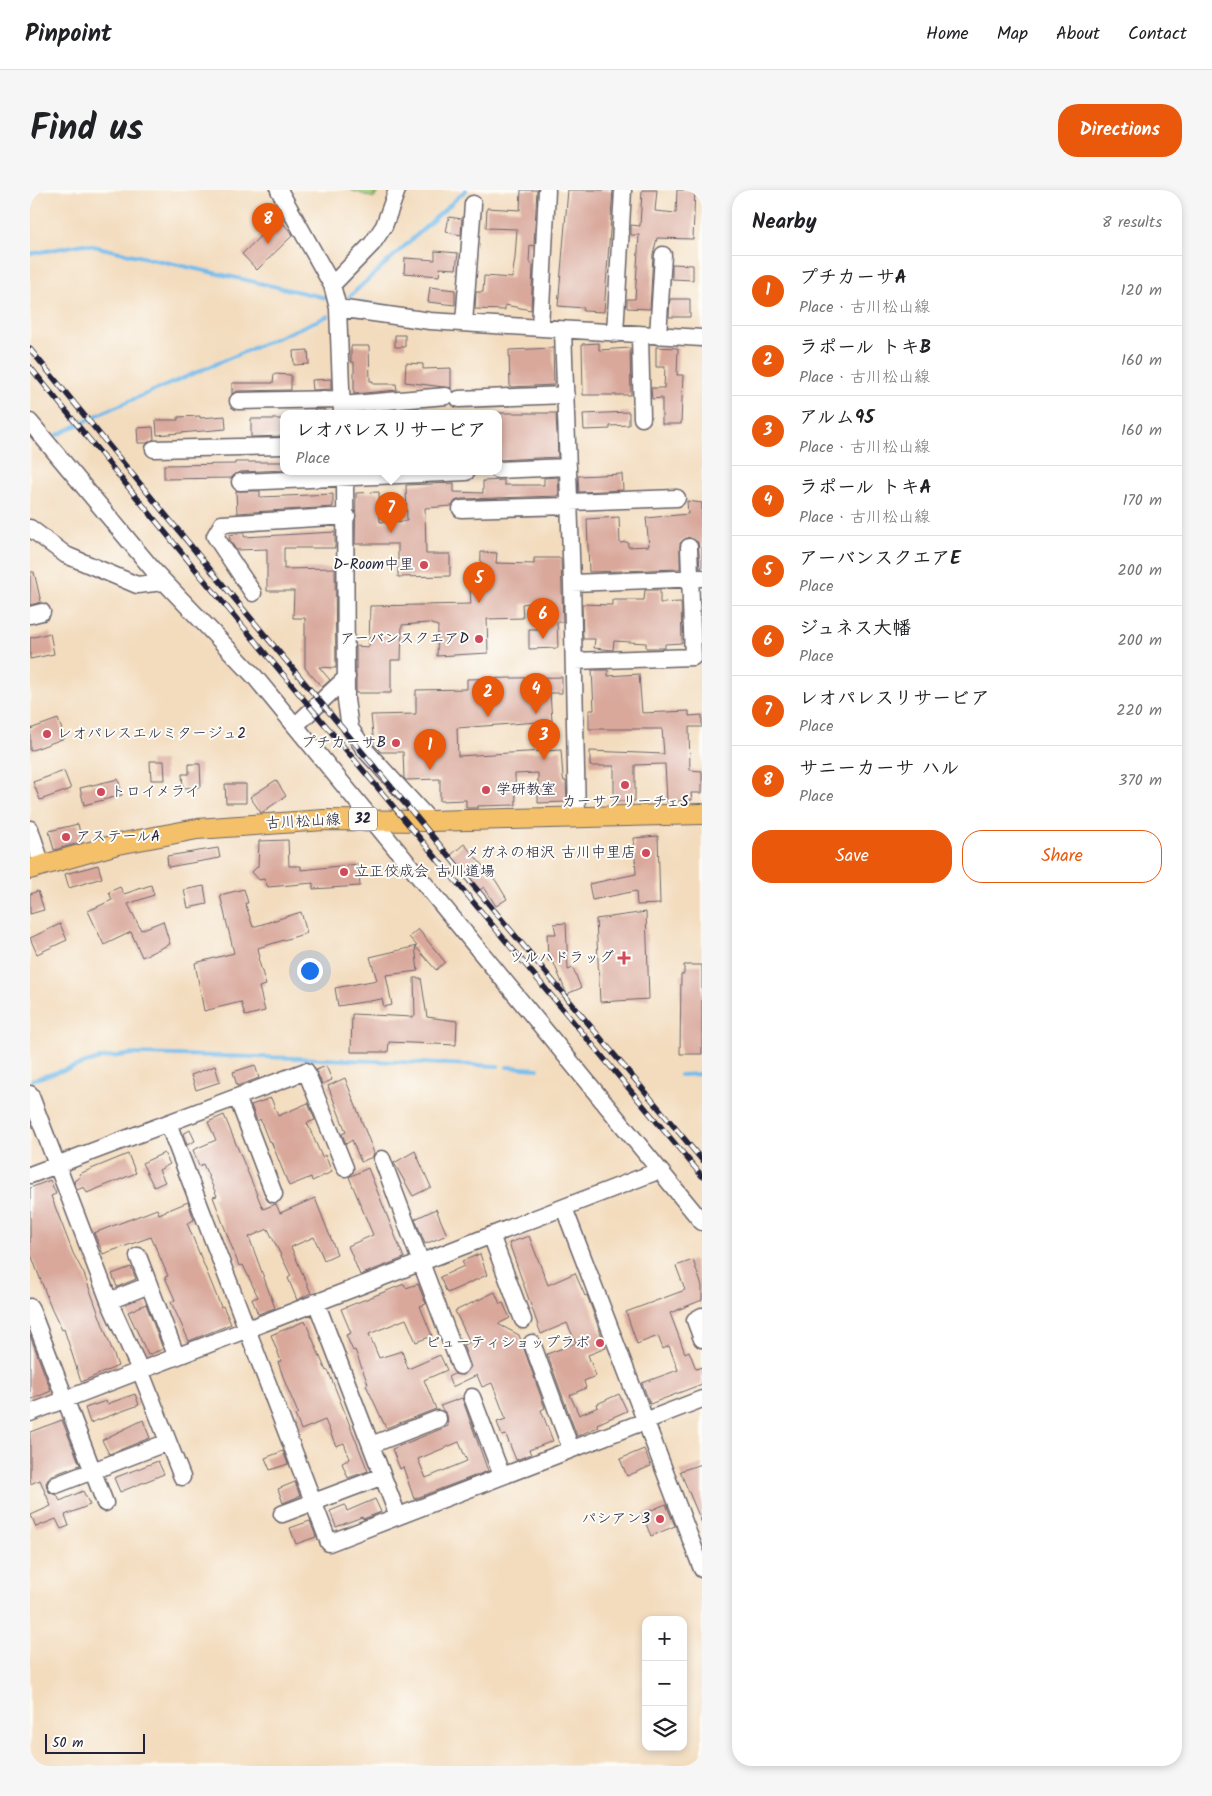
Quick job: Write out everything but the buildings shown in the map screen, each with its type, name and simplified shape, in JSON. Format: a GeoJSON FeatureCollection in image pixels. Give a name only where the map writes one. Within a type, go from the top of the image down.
{"type":"FeatureCollection","features":[{"type":"Feature","properties":{"kind":"main road","name":"古川松山線"},"geometry":{"type":"LineString","coordinates":[[36,868],[118,844],[197,829],[370,819],[430,821],[702,814]]}},
{"type":"Feature","properties":{"kind":"street"},"geometry":{"type":"LineString","coordinates":[[279,190],[335,298],[342,406]]}},
{"type":"Feature","properties":{"kind":"street"},"geometry":{"type":"LineString","coordinates":[[335,298],[384,226],[397,190]]}},
{"type":"Feature","properties":{"kind":"street"},"geometry":{"type":"LineString","coordinates":[[540,324],[547,190]]}},
{"type":"Feature","properties":{"kind":"street"},"geometry":{"type":"LineString","coordinates":[[616,328],[623,190]]}},
{"type":"Feature","properties":{"kind":"street"},"geometry":{"type":"LineString","coordinates":[[465,319],[473,204]]}},
{"type":"Feature","properties":{"kind":"street"},"geometry":{"type":"LineString","coordinates":[[658,336],[662,255]]}},
{"type":"Feature","properties":{"kind":"street"},"geometry":{"type":"LineString","coordinates":[[335,298],[430,321],[465,319],[540,324],[563,330],[616,328],[640,336],[702,338]]}},
{"type":"Feature","properties":{"kind":"street"},"geometry":{"type":"LineString","coordinates":[[563,330],[570,504],[576,818]]}},
{"type":"Feature","properties":{"kind":"street"},"geometry":{"type":"LineString","coordinates":[[640,336],[642,418]]}},
{"type":"Feature","properties":{"kind":"street"},"geometry":{"type":"LineString","coordinates":[[238,401],[342,406],[453,398],[566,395]]}},
{"type":"Feature","properties":{"kind":"street"},"geometry":{"type":"LineString","coordinates":[[30,422],[164,582],[256,677],[658,1171],[702,1222]]}},
{"type":"Feature","properties":{"kind":"street"},"geometry":{"type":"LineString","coordinates":[[154,449],[280,446]]}},
{"type":"Feature","properties":{"kind":"street"},"geometry":{"type":"LineString","coordinates":[[502,470],[568,467]]}},
{"type":"Feature","properties":{"kind":"street"},"geometry":{"type":"LineString","coordinates":[[240,482],[332,475]]}},
{"type":"Feature","properties":{"kind":"street"},"geometry":{"type":"LineString","coordinates":[[345,475],[346,700],[350,728],[365,750],[430,821]]}},
{"type":"Feature","properties":{"kind":"street"},"geometry":{"type":"LineString","coordinates":[[461,509],[677,498]]}},
{"type":"Feature","properties":{"kind":"street"},"geometry":{"type":"LineString","coordinates":[[252,593],[215,536],[222,524],[346,516]]}},
{"type":"Feature","properties":{"kind":"street"},"geometry":{"type":"LineString","coordinates":[[31,530],[66,555],[137,585],[164,582]]}},
{"type":"Feature","properties":{"kind":"street"},"geometry":{"type":"LineString","coordinates":[[574,662],[693,657],[696,578],[689,547]]}},
{"type":"Feature","properties":{"kind":"street"},"geometry":{"type":"LineString","coordinates":[[572,583],[696,578]]}},
{"type":"Feature","properties":{"kind":"street"},"geometry":{"type":"LineString","coordinates":[[295,726],[347,677]]}},
{"type":"Feature","properties":{"kind":"street"},"geometry":{"type":"LineString","coordinates":[[30,829],[36,868]]}},
{"type":"Feature","properties":{"kind":"street"},"geometry":{"type":"LineString","coordinates":[[30,1175],[306,1070],[345,1168]]}},
{"type":"Feature","properties":{"kind":"street"},"geometry":{"type":"LineString","coordinates":[[30,1094],[109,1301],[140,1370],[182,1477]]}},
{"type":"Feature","properties":{"kind":"street"},"geometry":{"type":"LineString","coordinates":[[237,1097],[274,1194]]}},
{"type":"Feature","properties":{"kind":"street"},"geometry":{"type":"LineString","coordinates":[[168,1123],[328,1543],[702,1399]]}},
{"type":"Feature","properties":{"kind":"street"},"geometry":{"type":"LineString","coordinates":[[382,1160],[460,1366]]}},
{"type":"Feature","properties":{"kind":"street"},"geometry":{"type":"LineString","coordinates":[[30,1413],[658,1171]]}},
{"type":"Feature","properties":{"kind":"street"},"geometry":{"type":"LineString","coordinates":[[564,1208],[702,1569]]}},
{"type":"Feature","properties":{"kind":"street"},"geometry":{"type":"LineString","coordinates":[[492,1236],[523,1320]]}},
{"type":"Feature","properties":{"kind":"street"},"geometry":{"type":"LineString","coordinates":[[138,1256],[176,1356]]}},
{"type":"Feature","properties":{"kind":"street"},"geometry":{"type":"LineString","coordinates":[[109,1301],[149,1285]]}},
{"type":"Feature","properties":{"kind":"street"},"geometry":{"type":"LineString","coordinates":[[316,1302],[398,1516]]}},
{"type":"Feature","properties":{"kind":"street"},"geometry":{"type":"LineString","coordinates":[[30,1307],[34,1330],[65,1399],[105,1503]]}},
{"type":"Feature","properties":{"kind":"street"},"geometry":{"type":"LineString","coordinates":[[702,1316],[695,1320],[702,1339]]}},
{"type":"Feature","properties":{"kind":"street"},"geometry":{"type":"LineString","coordinates":[[532,1343],[571,1449]]}},
{"type":"Feature","properties":{"kind":"street"},"geometry":{"type":"LineString","coordinates":[[472,1397],[502,1476]]}},
{"type":"Feature","properties":{"kind":"street"},"geometry":{"type":"LineString","coordinates":[[371,1445],[438,1419]]}},
{"type":"Feature","properties":{"kind":"street"},"geometry":{"type":"LineString","coordinates":[[56,1485],[168,1442]]}},
{"type":"Feature","properties":{"kind":"street"},"geometry":{"type":"LineString","coordinates":[[282,1514],[383,1476]]}},
{"type":"Feature","properties":{"kind":"green space"},"geometry":{"type":"Polygon","coordinates":[[[350,190],[380,190],[374,198],[350,190]]]}},
{"type":"Feature","properties":{"kind":"waterway"},"geometry":{"type":"LineString","coordinates":[[349,297],[466,190]]}},
{"type":"Feature","properties":{"kind":"waterway"},"geometry":{"type":"LineString","coordinates":[[30,254],[84,244],[331,299]]}},
{"type":"Feature","properties":{"kind":"waterway"},"geometry":{"type":"LineString","coordinates":[[341,300],[416,311]]}},
{"type":"Feature","properties":{"kind":"waterway"},"geometry":{"type":"LineString","coordinates":[[57,435],[106,411],[328,316]]}},
{"type":"Feature","properties":{"kind":"waterway"},"geometry":{"type":"LineString","coordinates":[[32,1080],[102,1058],[134,1054],[498,1066]]}},
{"type":"Feature","properties":{"kind":"waterway"},"geometry":{"type":"LineString","coordinates":[[507,1067],[538,1069]]}},
{"type":"Feature","properties":{"kind":"waterway"},"geometry":{"type":"LineString","coordinates":[[680,1075],[702,1074]]}},
{"type":"Feature","properties":{"kind":"railway"},"geometry":{"type":"LineString","coordinates":[[30,349],[214,574],[702,1160]]}},
{"type":"Feature","properties":{"kind":"railway"},"geometry":{"type":"LineString","coordinates":[[30,367],[205,581],[702,1176]]}},
{"type":"Feature","properties":{"kind":"place","name":"サニーカーサ ハル"},"geometry":{"type":"Point","coordinates":[268,244]}},
{"type":"Feature","properties":{"kind":"place","name":"レオパレスリサービア"},"geometry":{"type":"Point","coordinates":[391,533]}},
{"type":"Feature","properties":{"kind":"place","name":"D-Room中里"},"geometry":{"type":"Point","coordinates":[424,565]}},
{"type":"Feature","properties":{"kind":"place","name":"アーバンスクエアE"},"geometry":{"type":"Point","coordinates":[479,603]}},
{"type":"Feature","properties":{"kind":"place","name":"アーバンスクエアD"},"geometry":{"type":"Point","coordinates":[479,639]}},
{"type":"Feature","properties":{"kind":"place","name":"ジュネス大幡"},"geometry":{"type":"Point","coordinates":[543,639]}},
{"type":"Feature","properties":{"kind":"place","name":"ラポール トキA"},"geometry":{"type":"Point","coordinates":[536,714]}},
{"type":"Feature","properties":{"kind":"place","name":"ラポール トキB"},"geometry":{"type":"Point","coordinates":[488,717]}},
{"type":"Feature","properties":{"kind":"place","name":"レオパレスエルミタージュ2"},"geometry":{"type":"Point","coordinates":[47,734]}},
{"type":"Feature","properties":{"kind":"place","name":"プチカーサB"},"geometry":{"type":"Point","coordinates":[396,743]}},
{"type":"Feature","properties":{"kind":"place","name":"アルム95"},"geometry":{"type":"Point","coordinates":[544,760]}},
{"type":"Feature","properties":{"kind":"place","name":"プチカーサA"},"geometry":{"type":"Point","coordinates":[430,770]}},
{"type":"Feature","properties":{"kind":"place","name":"カーサフリーチェS"},"geometry":{"type":"Point","coordinates":[625,785]}},
{"type":"Feature","properties":{"kind":"place","name":"学研教室"},"geometry":{"type":"Point","coordinates":[486,790]}},
{"type":"Feature","properties":{"kind":"place","name":"トロイメライ"},"geometry":{"type":"Point","coordinates":[101,792]}},
{"type":"Feature","properties":{"kind":"place","name":"アステールA"},"geometry":{"type":"Point","coordinates":[66,837]}},
{"type":"Feature","properties":{"kind":"place","name":"メガネの相沢 古川中里店"},"geometry":{"type":"Point","coordinates":[646,853]}},
{"type":"Feature","properties":{"kind":"place","name":"立正佼成会 古川道場"},"geometry":{"type":"Point","coordinates":[344,872]}},
{"type":"Feature","properties":{"kind":"place","name":"ツルハドラッグ"},"geometry":{"type":"Point","coordinates":[624,958]}},
{"type":"Feature","properties":{"kind":"place","name":"ビューティショップラボ"},"geometry":{"type":"Point","coordinates":[600,1343]}},
{"type":"Feature","properties":{"kind":"place","name":"パシアン3"},"geometry":{"type":"Point","coordinates":[660,1519]}}]}
